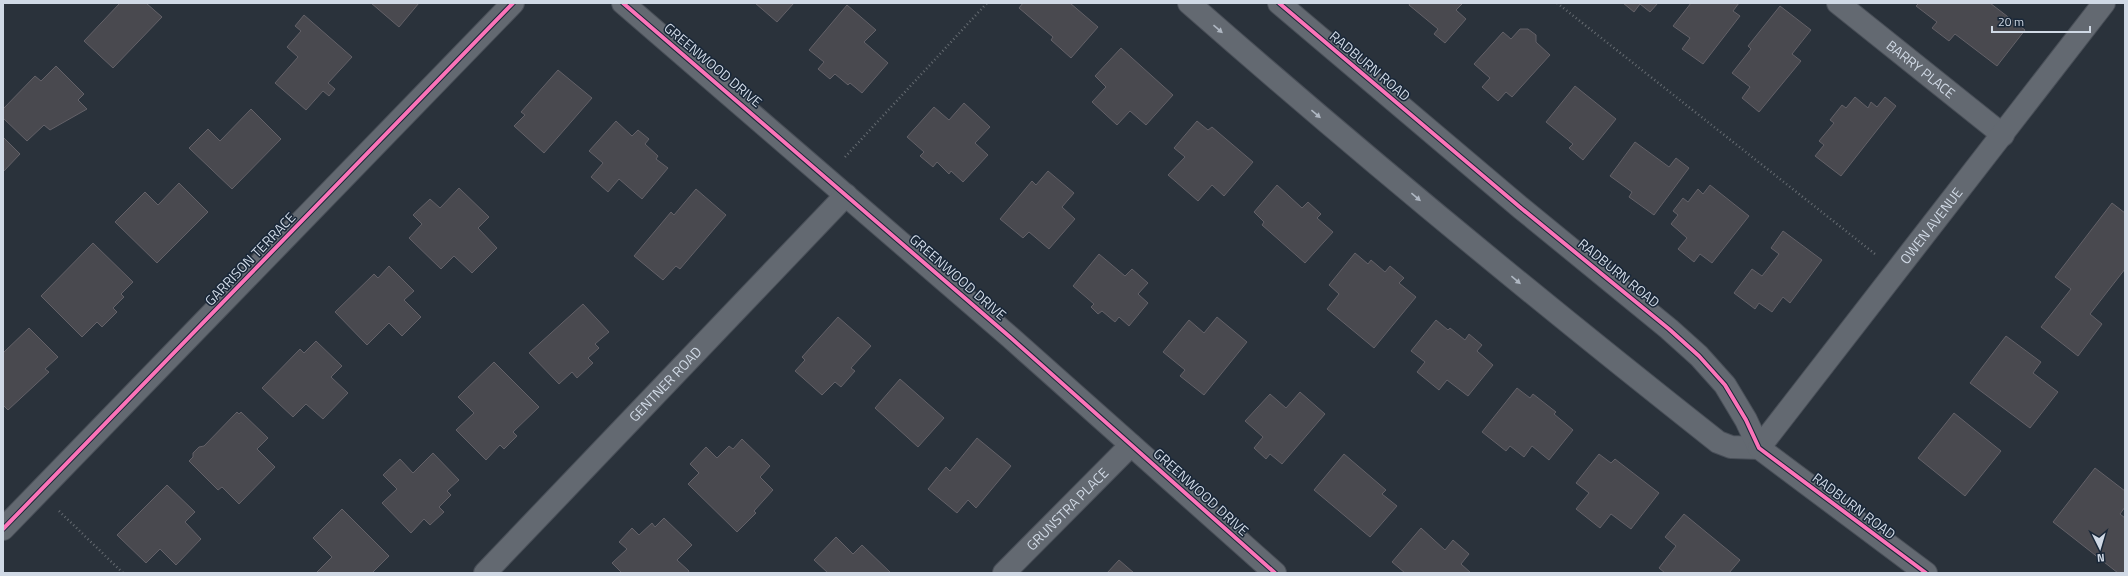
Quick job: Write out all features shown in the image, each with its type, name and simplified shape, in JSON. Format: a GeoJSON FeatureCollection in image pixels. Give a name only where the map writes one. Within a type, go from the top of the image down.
{"type":"FeatureCollection","features":[{"type":"Feature","properties":{"kind":"street","name":"GARRISON TERRACE"},"geometry":{"type":"LineString","coordinates":[[3,529],[513,3]]}},
{"type":"Feature","properties":{"kind":"street","name":"GREENWOOD DRIVE"},"geometry":{"type":"LineString","coordinates":[[623,3],[1010,336],[1275,573]]}},
{"type":"Feature","properties":{"kind":"street"},"geometry":{"type":"LineString","coordinates":[[1189,3],[1294,95],[1477,248],[1579,332],[1718,442],[1731,447],[1759,448]]}},
{"type":"Feature","properties":{"kind":"street","name":"RADBURN ROAD"},"geometry":{"type":"LineString","coordinates":[[1279,3],[1521,208],[1669,329],[1699,356],[1725,385],[1746,420],[1759,448],[1926,573]]}},
{"type":"Feature","properties":{"kind":"street","name":"BARRY PLACE"},"geometry":{"type":"LineString","coordinates":[[1838,3],[2003,135]]}},
{"type":"Feature","properties":{"kind":"street","name":"OWEN AVENUE"},"geometry":{"type":"LineString","coordinates":[[1759,448],[1897,272],[2104,3]]}},
{"type":"Feature","properties":{"kind":"street","name":"GENTNER ROAD"},"geometry":{"type":"LineString","coordinates":[[486,573],[846,195]]}},
{"type":"Feature","properties":{"kind":"street","name":"GRUNSTRA PLACE"},"geometry":{"type":"LineString","coordinates":[[1004,573],[1131,444]]}},
{"type":"Feature","properties":{"kind":"path"},"geometry":{"type":"LineString","coordinates":[[842,160],[986,3]]}},
{"type":"Feature","properties":{"kind":"path"},"geometry":{"type":"LineString","coordinates":[[1557,3],[1897,272]]}},
{"type":"Feature","properties":{"kind":"path"},"geometry":{"type":"LineString","coordinates":[[39,493],[123,573]]}},
{"type":"Feature","properties":{"kind":"building"},"geometry":{"type":"Polygon","coordinates":[[[120,3],[146,3],[162,17],[113,68],[84,41],[120,3]]]}},
{"type":"Feature","properties":{"kind":"building"},"geometry":{"type":"Polygon","coordinates":[[[371,3],[419,3],[399,27],[371,3]]]}},
{"type":"Feature","properties":{"kind":"building"},"geometry":{"type":"Polygon","coordinates":[[[755,3],[794,3],[777,22],[755,3]]]}},
{"type":"Feature","properties":{"kind":"building"},"geometry":{"type":"Polygon","coordinates":[[[1023,3],[1070,3],[1098,27],[1071,58],[1051,40],[1053,37],[1019,8],[1023,3]]]}},
{"type":"Feature","properties":{"kind":"building"},"geometry":{"type":"Polygon","coordinates":[[[1410,3],[1463,3],[1456,10],[1466,19],[1445,43],[1434,34],[1438,29],[1409,5],[1410,3]]]}},
{"type":"Feature","properties":{"kind":"building"},"geometry":{"type":"Polygon","coordinates":[[[1623,3],[1658,3],[1650,12],[1640,4],[1634,12],[1623,3]]]}},
{"type":"Feature","properties":{"kind":"building"},"geometry":{"type":"Polygon","coordinates":[[[1691,3],[1739,3],[1733,11],[1740,16],[1703,64],[1682,49],[1690,38],[1673,26],[1691,3]]]}},
{"type":"Feature","properties":{"kind":"building"},"geometry":{"type":"Polygon","coordinates":[[[1919,3],[1990,3],[2025,30],[1997,66],[1955,34],[1949,41],[1932,28],[1937,22],[1916,6],[1919,3]]]}},
{"type":"Feature","properties":{"kind":"building"},"geometry":{"type":"Polygon","coordinates":[[[847,5],[876,30],[864,42],[888,63],[862,93],[850,83],[848,85],[835,74],[830,79],[818,69],[824,62],[809,50],[847,5]]]}},
{"type":"Feature","properties":{"kind":"building"},"geometry":{"type":"Polygon","coordinates":[[[1780,6],[1811,30],[1792,54],[1801,61],[1759,112],[1742,98],[1750,87],[1732,73],[1751,49],[1748,46],[1780,6]]]}},
{"type":"Feature","properties":{"kind":"building"},"geometry":{"type":"Polygon","coordinates":[[[304,15],[352,57],[328,83],[335,89],[329,96],[323,91],[306,110],[275,83],[298,57],[287,47],[301,31],[295,26],[304,15]]]}},
{"type":"Feature","properties":{"kind":"building"},"geometry":{"type":"Polygon","coordinates":[[[1520,29],[1528,29],[1536,35],[1536,42],[1550,55],[1512,97],[1506,92],[1498,101],[1482,87],[1490,78],[1474,64],[1503,32],[1511,39],[1520,29]]]}},
{"type":"Feature","properties":{"kind":"building"},"geometry":{"type":"Polygon","coordinates":[[[1121,48],[1173,95],[1146,125],[1130,111],[1117,125],[1092,102],[1106,87],[1095,76],[1121,48]]]}},
{"type":"Feature","properties":{"kind":"building"},"geometry":{"type":"Polygon","coordinates":[[[56,66],[84,94],[78,100],[87,109],[50,130],[44,125],[27,141],[3,118],[3,109],[35,76],[41,81],[56,66]]]}},
{"type":"Feature","properties":{"kind":"building"},"geometry":{"type":"Polygon","coordinates":[[[558,70],[592,98],[544,153],[514,126],[525,115],[521,112],[558,70]]]}},
{"type":"Feature","properties":{"kind":"building"},"geometry":{"type":"Polygon","coordinates":[[[1575,86],[1616,119],[1583,160],[1569,148],[1573,144],[1546,122],[1575,86]]]}},
{"type":"Feature","properties":{"kind":"building"},"geometry":{"type":"Polygon","coordinates":[[[1855,97],[1868,108],[1871,102],[1877,107],[1885,97],[1896,106],[1841,176],[1815,156],[1824,145],[1819,141],[1834,123],[1830,120],[1842,105],[1846,108],[1855,97]]]}},
{"type":"Feature","properties":{"kind":"building"},"geometry":{"type":"Polygon","coordinates":[[[964,103],[990,127],[975,143],[988,155],[963,182],[951,171],[949,174],[937,162],[933,167],[920,156],[924,152],[907,137],[934,107],[949,120],[964,103]]]}},
{"type":"Feature","properties":{"kind":"building"},"geometry":{"type":"Polygon","coordinates":[[[251,109],[281,139],[232,189],[189,148],[208,129],[220,141],[251,109]]]}},
{"type":"Feature","properties":{"kind":"building"},"geometry":{"type":"Polygon","coordinates":[[[616,121],[632,136],[638,130],[649,139],[645,144],[658,156],[656,159],[668,168],[642,199],[619,179],[608,192],[591,177],[603,163],[589,151],[616,121]]]}},
{"type":"Feature","properties":{"kind":"building"},"geometry":{"type":"Polygon","coordinates":[[[1197,121],[1208,130],[1212,127],[1253,162],[1224,196],[1212,185],[1198,201],[1168,175],[1185,157],[1174,148],[1197,121]]]}},
{"type":"Feature","properties":{"kind":"building"},"geometry":{"type":"Polygon","coordinates":[[[3,137],[20,154],[3,172],[3,137]]]}},
{"type":"Feature","properties":{"kind":"building"},"geometry":{"type":"Polygon","coordinates":[[[1635,142],[1669,167],[1676,158],[1689,168],[1654,215],[1629,197],[1632,192],[1610,176],[1635,142]]]}},
{"type":"Feature","properties":{"kind":"building"},"geometry":{"type":"Polygon","coordinates":[[[1048,171],[1074,193],[1062,207],[1075,219],[1049,249],[1029,232],[1023,238],[1000,219],[1032,181],[1036,185],[1048,171]]]}},
{"type":"Feature","properties":{"kind":"building"},"geometry":{"type":"Polygon","coordinates":[[[179,183],[208,212],[157,263],[115,222],[145,192],[158,205],[179,183]]]}},
{"type":"Feature","properties":{"kind":"building"},"geometry":{"type":"Polygon","coordinates":[[[1277,185],[1302,208],[1308,202],[1321,214],[1317,218],[1333,232],[1305,263],[1262,225],[1264,222],[1254,212],[1277,185]]]}},
{"type":"Feature","properties":{"kind":"building"},"geometry":{"type":"Polygon","coordinates":[[[1710,185],[1749,216],[1712,263],[1700,254],[1694,262],[1678,249],[1687,238],[1671,224],[1678,215],[1673,211],[1683,198],[1688,202],[1698,189],[1703,194],[1710,185]]]}},
{"type":"Feature","properties":{"kind":"building"},"geometry":{"type":"Polygon","coordinates":[[[459,188],[489,217],[478,228],[497,248],[472,273],[454,256],[441,269],[409,238],[422,224],[413,215],[430,199],[440,208],[459,188]]]}},
{"type":"Feature","properties":{"kind":"building"},"geometry":{"type":"Polygon","coordinates":[[[696,189],[726,215],[680,269],[676,266],[663,280],[634,256],[671,212],[674,215],[696,189]]]}},
{"type":"Feature","properties":{"kind":"building"},"geometry":{"type":"Polygon","coordinates":[[[2112,203],[2125,213],[2125,269],[2090,314],[2102,324],[2078,356],[2041,327],[2071,289],[2055,277],[2112,203]]]}},
{"type":"Feature","properties":{"kind":"building"},"geometry":{"type":"Polygon","coordinates":[[[1783,231],[1822,260],[1790,303],[1783,297],[1772,312],[1759,303],[1755,309],[1734,293],[1752,269],[1762,276],[1779,254],[1771,248],[1783,231]]]}},
{"type":"Feature","properties":{"kind":"building"},"geometry":{"type":"Polygon","coordinates":[[[93,243],[133,282],[121,294],[124,297],[113,308],[117,312],[102,327],[97,322],[82,337],[41,296],[93,243]]]}},
{"type":"Feature","properties":{"kind":"building"},"geometry":{"type":"Polygon","coordinates":[[[1355,253],[1368,264],[1371,260],[1385,272],[1390,266],[1404,278],[1399,283],[1416,297],[1374,348],[1327,309],[1339,294],[1329,285],[1355,253]]]}},
{"type":"Feature","properties":{"kind":"building"},"geometry":{"type":"Polygon","coordinates":[[[1099,254],[1125,276],[1132,269],[1148,283],[1138,294],[1148,303],[1129,326],[1119,317],[1115,322],[1102,311],[1098,314],[1091,307],[1094,304],[1073,286],[1099,254]]]}},
{"type":"Feature","properties":{"kind":"building"},"geometry":{"type":"Polygon","coordinates":[[[389,266],[414,291],[404,300],[421,317],[402,336],[389,323],[367,345],[335,312],[374,274],[378,278],[389,266]]]}},
{"type":"Feature","properties":{"kind":"building"},"geometry":{"type":"Polygon","coordinates":[[[583,304],[609,332],[595,344],[599,348],[588,358],[593,363],[577,378],[572,372],[559,384],[529,353],[583,304]]]}},
{"type":"Feature","properties":{"kind":"building"},"geometry":{"type":"Polygon","coordinates":[[[838,317],[871,346],[851,368],[855,371],[841,387],[835,382],[822,395],[795,371],[805,360],[802,357],[838,317]]]}},
{"type":"Feature","properties":{"kind":"building"},"geometry":{"type":"Polygon","coordinates":[[[1217,317],[1247,342],[1204,395],[1180,376],[1185,370],[1163,352],[1189,320],[1204,333],[1217,317]]]}},
{"type":"Feature","properties":{"kind":"building"},"geometry":{"type":"Polygon","coordinates":[[[1436,320],[1448,330],[1450,328],[1465,340],[1469,334],[1482,345],[1477,351],[1493,365],[1468,396],[1447,380],[1439,390],[1417,372],[1425,362],[1411,351],[1436,320]]]}},
{"type":"Feature","properties":{"kind":"building"},"geometry":{"type":"Polygon","coordinates":[[[29,328],[58,357],[45,369],[49,372],[8,410],[3,405],[3,353],[29,328]]]}},
{"type":"Feature","properties":{"kind":"building"},"geometry":{"type":"Polygon","coordinates":[[[2006,336],[2041,362],[2033,373],[2058,392],[2030,428],[1970,383],[2006,336]]]}},
{"type":"Feature","properties":{"kind":"building"},"geometry":{"type":"Polygon","coordinates":[[[316,341],[342,366],[331,377],[348,393],[323,419],[306,404],[293,417],[262,388],[300,349],[304,353],[316,341]]]}},
{"type":"Feature","properties":{"kind":"building"},"geometry":{"type":"Polygon","coordinates":[[[494,362],[539,407],[513,432],[517,436],[504,449],[500,445],[486,460],[456,430],[474,413],[458,397],[494,362]]]}},
{"type":"Feature","properties":{"kind":"building"},"geometry":{"type":"Polygon","coordinates":[[[900,379],[944,418],[918,447],[875,408],[900,379]]]}},
{"type":"Feature","properties":{"kind":"building"},"geometry":{"type":"Polygon","coordinates":[[[1517,388],[1530,398],[1533,394],[1556,412],[1554,414],[1573,430],[1549,460],[1532,446],[1524,457],[1510,446],[1506,451],[1482,432],[1517,388]]]}},
{"type":"Feature","properties":{"kind":"building"},"geometry":{"type":"Polygon","coordinates":[[[1300,392],[1325,414],[1282,464],[1270,454],[1266,459],[1254,448],[1263,437],[1245,421],[1270,394],[1286,408],[1300,392]]]}},
{"type":"Feature","properties":{"kind":"building"},"geometry":{"type":"Polygon","coordinates":[[[237,412],[239,414],[241,412],[268,438],[257,449],[275,467],[239,504],[222,487],[218,490],[189,461],[193,457],[193,453],[199,447],[204,446],[237,412]]]}},
{"type":"Feature","properties":{"kind":"building"},"geometry":{"type":"Polygon","coordinates":[[[1954,413],[2001,451],[1965,496],[1918,458],[1954,413]]]}},
{"type":"Feature","properties":{"kind":"building"},"geometry":{"type":"Polygon","coordinates":[[[977,438],[1011,466],[976,508],[968,500],[957,513],[928,489],[946,467],[950,471],[977,438]]]}},
{"type":"Feature","properties":{"kind":"building"},"geometry":{"type":"Polygon","coordinates":[[[742,439],[770,466],[760,477],[773,490],[754,511],[756,513],[737,532],[688,484],[699,473],[690,464],[706,447],[717,458],[729,446],[733,449],[742,439]]]}},
{"type":"Feature","properties":{"kind":"building"},"geometry":{"type":"Polygon","coordinates":[[[433,453],[459,480],[447,491],[451,495],[439,507],[444,512],[430,525],[424,519],[411,533],[382,503],[397,489],[383,475],[400,459],[413,473],[433,453]]]}},
{"type":"Feature","properties":{"kind":"building"},"geometry":{"type":"Polygon","coordinates":[[[1344,454],[1386,490],[1382,494],[1397,506],[1370,537],[1314,490],[1344,454]]]}},
{"type":"Feature","properties":{"kind":"building"},"geometry":{"type":"Polygon","coordinates":[[[1599,454],[1611,463],[1615,459],[1659,493],[1631,529],[1611,514],[1600,528],[1576,509],[1589,493],[1576,483],[1599,454]]]}},
{"type":"Feature","properties":{"kind":"building"},"geometry":{"type":"Polygon","coordinates":[[[2095,468],[2125,491],[2125,507],[2120,514],[2125,518],[2125,573],[2118,573],[2053,522],[2095,468]]]}},
{"type":"Feature","properties":{"kind":"building"},"geometry":{"type":"Polygon","coordinates":[[[167,485],[195,512],[185,522],[201,539],[176,565],[160,549],[146,563],[117,535],[167,485]]]}},
{"type":"Feature","properties":{"kind":"building"},"geometry":{"type":"Polygon","coordinates":[[[342,509],[389,556],[372,573],[316,573],[332,557],[313,538],[342,509]]]}},
{"type":"Feature","properties":{"kind":"building"},"geometry":{"type":"Polygon","coordinates":[[[1684,514],[1740,560],[1729,573],[1665,573],[1659,568],[1676,546],[1665,537],[1684,514]]]}},
{"type":"Feature","properties":{"kind":"building"},"geometry":{"type":"Polygon","coordinates":[[[664,518],[692,545],[677,560],[689,571],[688,573],[622,573],[612,563],[627,549],[619,542],[632,528],[639,535],[652,523],[655,527],[664,518]]]}},
{"type":"Feature","properties":{"kind":"building"},"geometry":{"type":"Polygon","coordinates":[[[1421,528],[1445,550],[1453,540],[1469,554],[1461,564],[1471,573],[1405,573],[1392,562],[1421,528]]]}},
{"type":"Feature","properties":{"kind":"building"},"geometry":{"type":"Polygon","coordinates":[[[836,537],[853,554],[862,545],[891,573],[828,573],[814,560],[836,537]]]}},
{"type":"Feature","properties":{"kind":"building"},"geometry":{"type":"Polygon","coordinates":[[[1119,560],[1134,573],[1107,573],[1119,560]]]}},
{"type":"Feature","properties":{"kind":"cycle path"},"geometry":{"type":"LineString","coordinates":[[3,529],[513,3]]}},
{"type":"Feature","properties":{"kind":"cycle path"},"geometry":{"type":"LineString","coordinates":[[623,3],[1010,337],[1275,573]]}},
{"type":"Feature","properties":{"kind":"cycle path"},"geometry":{"type":"LineString","coordinates":[[1279,3],[1521,208],[1669,329],[1699,356],[1725,385],[1746,420],[1759,448],[1926,573]]}}]}
